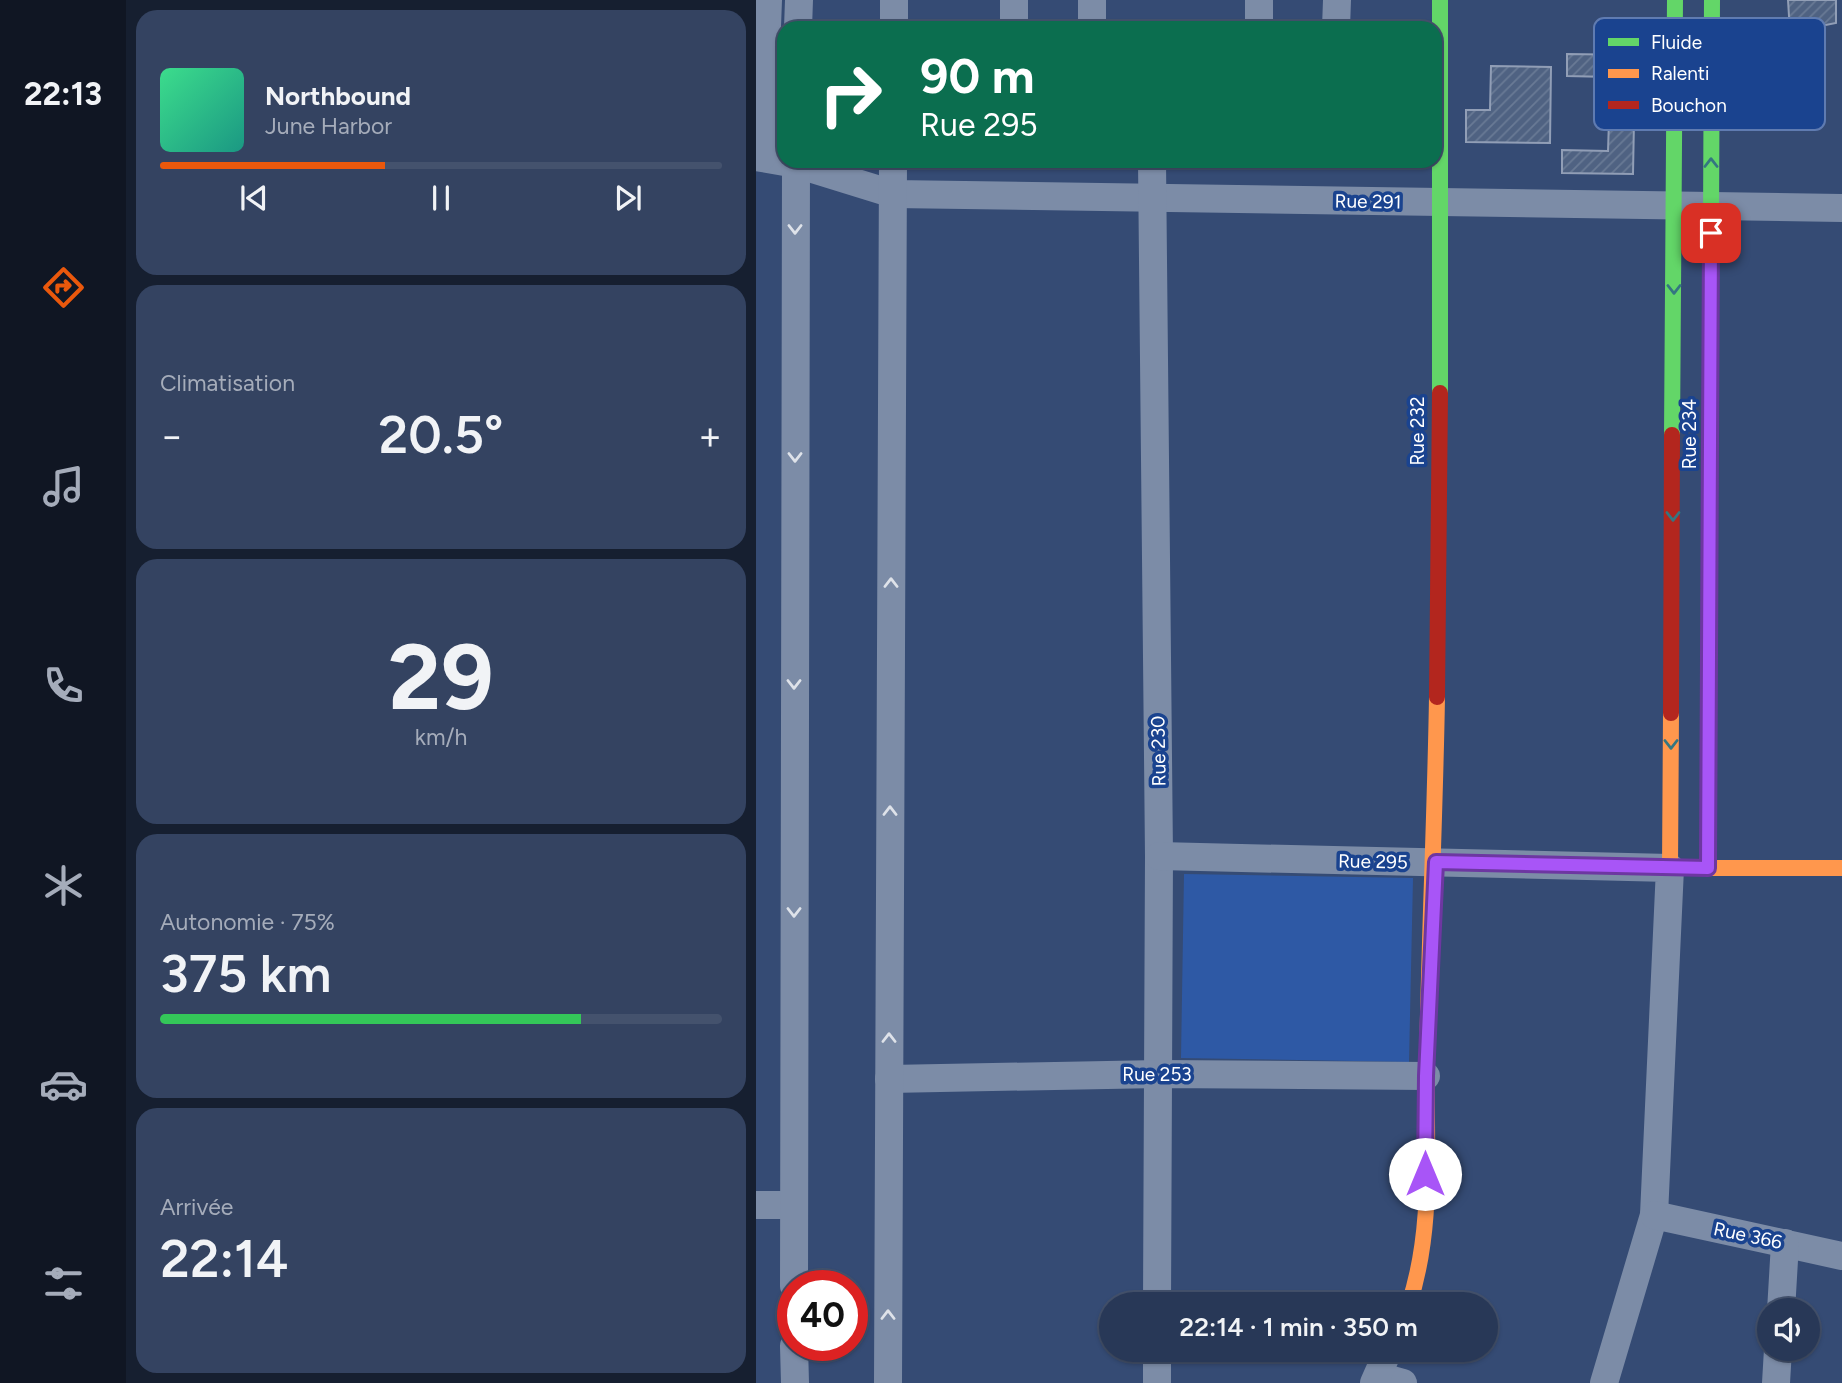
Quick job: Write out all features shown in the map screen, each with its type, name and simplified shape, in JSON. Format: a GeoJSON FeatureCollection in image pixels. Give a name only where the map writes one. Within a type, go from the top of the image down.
{"type":"FeatureCollection","features":[{"type":"Feature","properties":{"kind":"main road","name":"Rue 232"},"geometry":{"type":"LineString","coordinates":[[1440,0],[1440,21]]}},
{"type":"Feature","properties":{"kind":"main road","name":"Rue 234"},"geometry":{"type":"LineString","coordinates":[[1675,0],[1675,18]]}},
{"type":"Feature","properties":{"kind":"main road","name":"Rue 234"},"geometry":{"type":"LineString","coordinates":[[1712,0],[1712,18]]}},
{"type":"Feature","properties":{"kind":"main road","name":"Rue 234"},"geometry":{"type":"LineString","coordinates":[[1670,868],[1675,130]]}},
{"type":"Feature","properties":{"kind":"main road","name":"Rue 234"},"geometry":{"type":"LineString","coordinates":[[1708,868],[1711,130]]}},
{"type":"Feature","properties":{"kind":"main road","name":"Rue 232"},"geometry":{"type":"LineString","coordinates":[[1412,1292],[1425,1248],[1426,1076],[1436,862],[1439,168]]}},
{"type":"Feature","properties":{"kind":"main road"},"geometry":{"type":"LineString","coordinates":[[1670,868],[1842,868]]}},
{"type":"Feature","properties":{"kind":"street"},"geometry":{"type":"LineString","coordinates":[[759,157],[768,0]]}},
{"type":"Feature","properties":{"kind":"street"},"geometry":{"type":"LineString","coordinates":[[798,21],[799,0]]}},
{"type":"Feature","properties":{"kind":"street"},"geometry":{"type":"LineString","coordinates":[[894,0],[894,21]]}},
{"type":"Feature","properties":{"kind":"street"},"geometry":{"type":"LineString","coordinates":[[1014,0],[1014,21]]}},
{"type":"Feature","properties":{"kind":"street"},"geometry":{"type":"LineString","coordinates":[[1092,0],[1092,21]]}},
{"type":"Feature","properties":{"kind":"street"},"geometry":{"type":"LineString","coordinates":[[1259,0],[1259,21]]}},
{"type":"Feature","properties":{"kind":"street"},"geometry":{"type":"LineString","coordinates":[[1336,21],[1337,0]]}},
{"type":"Feature","properties":{"kind":"street","name":"Rue 291"},"geometry":{"type":"LineString","coordinates":[[759,157],[777,159]]}},
{"type":"Feature","properties":{"kind":"street"},"geometry":{"type":"LineString","coordinates":[[794,1270],[796,168]]}},
{"type":"Feature","properties":{"kind":"street","name":"Rue 291"},"geometry":{"type":"LineString","coordinates":[[814,168],[893,194],[1842,208]]}},
{"type":"Feature","properties":{"kind":"street"},"geometry":{"type":"LineString","coordinates":[[888,1383],[893,168]]}},
{"type":"Feature","properties":{"kind":"street","name":"Rue 230"},"geometry":{"type":"LineString","coordinates":[[1152,168],[1159,856],[1157,1292]]}},
{"type":"Feature","properties":{"kind":"street","name":"Rue 295"},"geometry":{"type":"LineString","coordinates":[[1159,856],[1670,868]]}},
{"type":"Feature","properties":{"kind":"street"},"geometry":{"type":"LineString","coordinates":[[1604,1383],[1654,1215],[1670,868]]}},
{"type":"Feature","properties":{"kind":"street","name":"Rue 253"},"geometry":{"type":"LineString","coordinates":[[889,1079],[1159,1074],[1426,1076]]}},
{"type":"Feature","properties":{"kind":"street"},"geometry":{"type":"LineString","coordinates":[[756,1205],[793,1205]]}},
{"type":"Feature","properties":{"kind":"street","name":"Rue 366"},"geometry":{"type":"LineString","coordinates":[[1654,1215],[1842,1256]]}},
{"type":"Feature","properties":{"kind":"street"},"geometry":{"type":"LineString","coordinates":[[1782,1298],[1785,1243]]}},
{"type":"Feature","properties":{"kind":"street"},"geometry":{"type":"LineString","coordinates":[[794,1361],[794,1383]]}},
{"type":"Feature","properties":{"kind":"street"},"geometry":{"type":"LineString","coordinates":[[1776,1383],[1777,1361]]}},
{"type":"Feature","properties":{"kind":"street"},"geometry":{"type":"LineString","coordinates":[[1157,1362],[1157,1383]]}},
{"type":"Feature","properties":{"kind":"street"},"geometry":{"type":"LineString","coordinates":[[1385,1381],[1388,1362]]}},
{"type":"Feature","properties":{"kind":"shaded area"},"geometry":{"type":"Polygon","coordinates":[[[1184,874],[1413,878],[1409,1062],[1181,1058],[1184,874]]]}},
{"type":"Feature","properties":{"kind":"building"},"geometry":{"type":"Polygon","coordinates":[[[1788,0],[1836,0],[1836,23],[1825,25],[1825,18],[1789,18],[1788,0]]]}},
{"type":"Feature","properties":{"kind":"building"},"geometry":{"type":"Polygon","coordinates":[[[1567,54],[1594,54],[1594,77],[1567,76],[1567,54]]]}},
{"type":"Feature","properties":{"kind":"building"},"geometry":{"type":"Polygon","coordinates":[[[1491,66],[1551,67],[1550,143],[1466,142],[1466,110],[1490,110],[1491,66]]]}},
{"type":"Feature","properties":{"kind":"building"},"geometry":{"type":"Polygon","coordinates":[[[1609,130],[1634,130],[1633,174],[1562,173],[1562,150],[1608,151],[1609,130]]]}},
{"type":"Feature","properties":{"kind":"traffic: fast"},"geometry":{"type":"LineString","coordinates":[[1440,0],[1440,21]]}},
{"type":"Feature","properties":{"kind":"traffic: fast"},"geometry":{"type":"LineString","coordinates":[[1675,0],[1675,18]]}},
{"type":"Feature","properties":{"kind":"traffic: fast"},"geometry":{"type":"LineString","coordinates":[[1712,0],[1712,18]]}},
{"type":"Feature","properties":{"kind":"traffic: fast"},"geometry":{"type":"LineString","coordinates":[[1672,435],[1674,130]]}},
{"type":"Feature","properties":{"kind":"traffic: fast"},"geometry":{"type":"LineString","coordinates":[[1711,130],[1711,223]]}},
{"type":"Feature","properties":{"kind":"traffic: fast"},"geometry":{"type":"LineString","coordinates":[[1440,168],[1440,393]]}},
{"type":"Feature","properties":{"kind":"traffic: slow"},"geometry":{"type":"LineString","coordinates":[[1709,652],[1711,223]]}},
{"type":"Feature","properties":{"kind":"traffic: slow"},"geometry":{"type":"LineString","coordinates":[[1412,1292],[1426,1214],[1428,1017],[1437,697]]}},
{"type":"Feature","properties":{"kind":"traffic: slow"},"geometry":{"type":"LineString","coordinates":[[1671,713],[1670,868],[1842,868]]}},
{"type":"Feature","properties":{"kind":"traffic: jam"},"geometry":{"type":"LineString","coordinates":[[1437,697],[1440,393]]}},
{"type":"Feature","properties":{"kind":"traffic: jam"},"geometry":{"type":"LineString","coordinates":[[1671,713],[1672,435]]}},
{"type":"Feature","properties":{"kind":"traffic: jam"},"geometry":{"type":"LineString","coordinates":[[1708,868],[1709,652]]}},
{"type":"Feature","properties":{"kind":"route"},"geometry":{"type":"LineString","coordinates":[[1425,1174],[1426,1076],[1436,862],[1708,868],[1711,233]]}}]}
